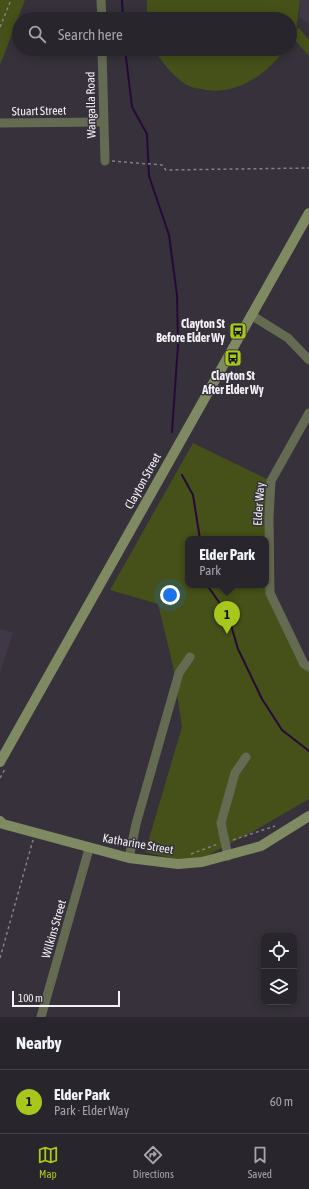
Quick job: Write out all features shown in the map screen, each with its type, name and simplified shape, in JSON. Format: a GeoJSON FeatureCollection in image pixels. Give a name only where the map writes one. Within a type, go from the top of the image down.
{"type":"FeatureCollection","features":[{"type":"Feature","properties":{"kind":"main road","name":"Clayton Street"},"geometry":{"type":"LineString","coordinates":[[0,762],[309,213]]}},
{"type":"Feature","properties":{"kind":"main road","name":"Katharine Street"},"geometry":{"type":"LineString","coordinates":[[1,823],[129,858],[178,864],[202,862],[261,846],[309,816]]}},
{"type":"Feature","properties":{"kind":"street"},"geometry":{"type":"LineString","coordinates":[[101,0],[102,12]]}},
{"type":"Feature","properties":{"kind":"street","name":"Wangalla Road"},"geometry":{"type":"LineString","coordinates":[[102,56],[105,161]]}},
{"type":"Feature","properties":{"kind":"street","name":"Stuart Street"},"geometry":{"type":"LineString","coordinates":[[0,123],[103,122]]}},
{"type":"Feature","properties":{"kind":"street"},"geometry":{"type":"LineString","coordinates":[[251,315],[288,338],[309,360]]}},
{"type":"Feature","properties":{"kind":"street","name":"Elder Way"},"geometry":{"type":"LineString","coordinates":[[309,413],[271,481],[269,518],[270,593],[304,664],[309,667]]}},
{"type":"Feature","properties":{"kind":"street"},"geometry":{"type":"LineString","coordinates":[[129,858],[136,824],[179,673],[190,657]]}},
{"type":"Feature","properties":{"kind":"street"},"geometry":{"type":"LineString","coordinates":[[228,856],[221,823],[235,773],[246,757]]}},
{"type":"Feature","properties":{"kind":"street","name":"Wilkins Street"},"geometry":{"type":"LineString","coordinates":[[41,1017],[89,848]]}},
{"type":"Feature","properties":{"kind":"path"},"geometry":{"type":"LineString","coordinates":[[0,27],[11,0]]}},
{"type":"Feature","properties":{"kind":"path"},"geometry":{"type":"LineString","coordinates":[[105,161],[162,165],[166,170],[309,168]]}},
{"type":"Feature","properties":{"kind":"path"},"geometry":{"type":"LineString","coordinates":[[230,841],[280,825]]}},
{"type":"Feature","properties":{"kind":"path"},"geometry":{"type":"LineString","coordinates":[[30,838],[36,841]]}},
{"type":"Feature","properties":{"kind":"path"},"geometry":{"type":"LineString","coordinates":[[0,958],[33,840]]}},
{"type":"Feature","properties":{"kind":"shaded area"},"geometry":{"type":"Polygon","coordinates":[[[300,0],[309,0],[309,23],[299,17],[300,0]]]}},
{"type":"Feature","properties":{"kind":"shaded area"},"geometry":{"type":"Polygon","coordinates":[[[0,629],[13,633],[0,673],[0,629]]]}},
{"type":"Feature","properties":{"kind":"green space"},"geometry":{"type":"Polygon","coordinates":[[[0,0],[25,0],[20,12],[12,12],[12,34],[0,65],[0,0]]]}},
{"type":"Feature","properties":{"kind":"green space"},"geometry":{"type":"Polygon","coordinates":[[[147,0],[300,0],[297,22],[297,12],[147,12],[147,0]]]}},
{"type":"Feature","properties":{"kind":"green space"},"geometry":{"type":"Polygon","coordinates":[[[299,28],[309,40],[309,56],[297,43],[297,29],[299,28]]]}},
{"type":"Feature","properties":{"kind":"green space"},"geometry":{"type":"Polygon","coordinates":[[[159,56],[280,56],[269,67],[249,82],[238,87],[214,91],[192,87],[182,82],[168,69],[159,56]]]}},
{"type":"Feature","properties":{"kind":"green space"},"geometry":{"type":"Polygon","coordinates":[[[193,443],[271,481],[270,593],[309,667],[309,799],[254,831],[193,863],[145,852],[182,727],[173,666],[158,604],[110,590],[193,443]]]}},
{"type":"Feature","properties":{"kind":"waterway"},"geometry":{"type":"LineString","coordinates":[[122,0],[123,12]]}},
{"type":"Feature","properties":{"kind":"waterway"},"geometry":{"type":"LineString","coordinates":[[126,56],[132,107],[147,134],[149,176],[169,235],[177,295],[178,345],[172,432]]}},
{"type":"Feature","properties":{"kind":"waterway"},"geometry":{"type":"LineString","coordinates":[[182,475],[193,495],[200,536]]}},
{"type":"Feature","properties":{"kind":"waterway"},"geometry":{"type":"LineString","coordinates":[[209,588],[228,615],[238,649],[262,699],[282,730],[309,751]]}},
{"type":"Feature","properties":{"kind":"place","name":"Clayton St Before Elder Wy"},"geometry":{"type":"Point","coordinates":[238,331]}},
{"type":"Feature","properties":{"kind":"place","name":"Clayton St After Elder Wy"},"geometry":{"type":"Point","coordinates":[233,358]}},
{"type":"Feature","properties":{"kind":"place","name":"Elder Park"},"geometry":{"type":"Point","coordinates":[227,634]}}]}
